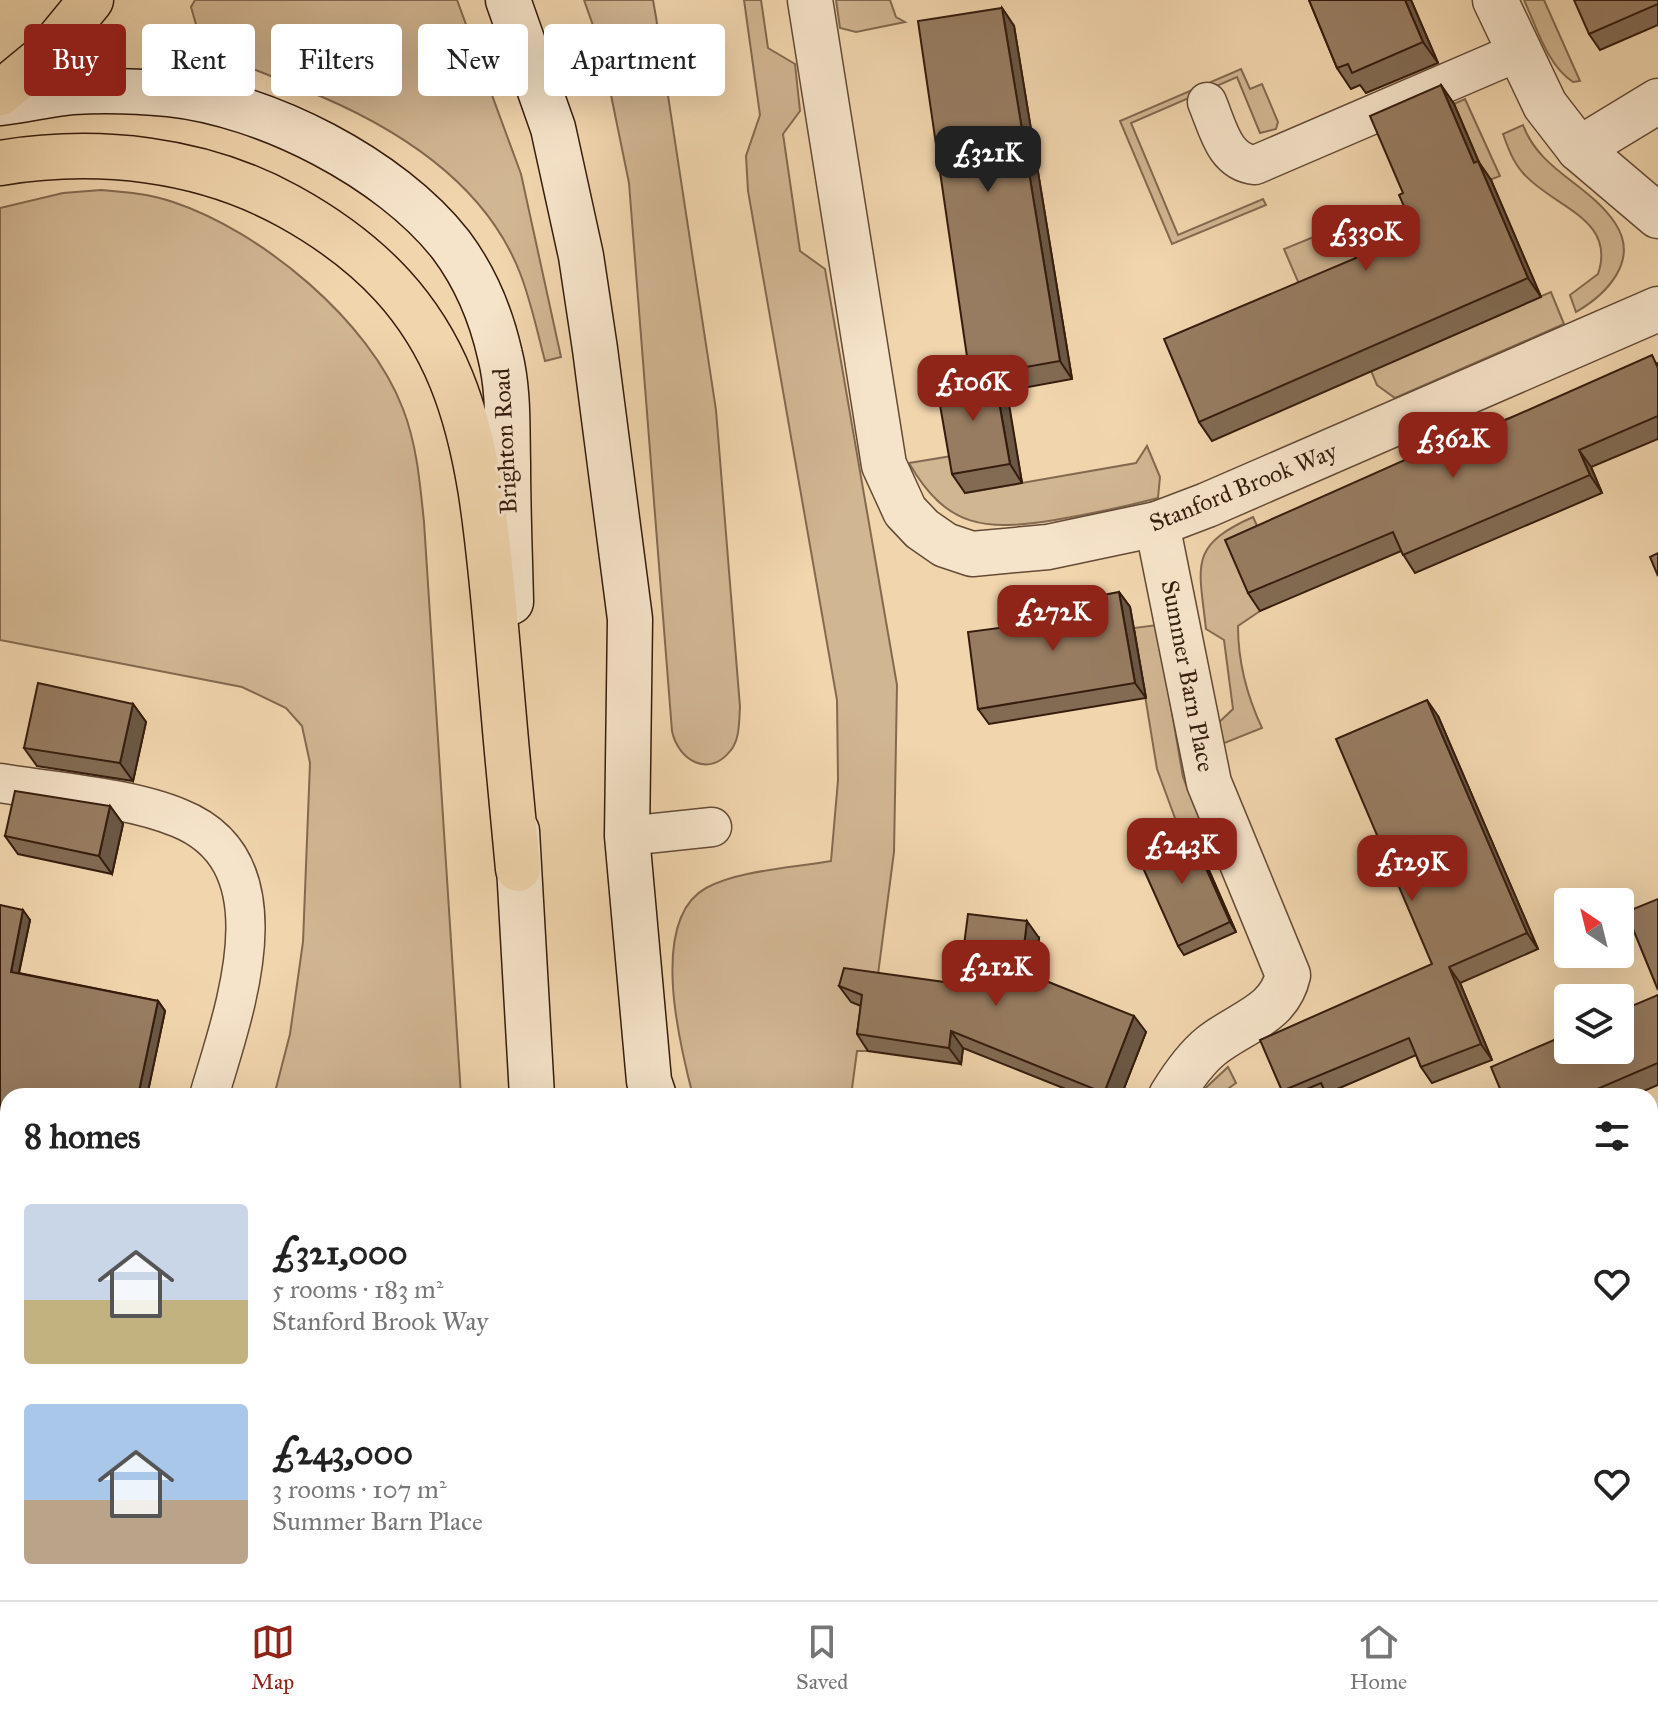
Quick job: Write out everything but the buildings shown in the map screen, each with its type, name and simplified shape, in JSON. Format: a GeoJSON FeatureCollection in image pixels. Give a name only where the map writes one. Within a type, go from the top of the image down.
{"type":"FeatureCollection","features":[{"type":"Feature","properties":{"kind":"highway"},"geometry":{"type":"LineString","coordinates":[[0,93],[46,55],[91,0]]}},
{"type":"Feature","properties":{"kind":"highway"},"geometry":{"type":"LineString","coordinates":[[0,163],[51,157],[119,158],[182,167],[231,180],[273,198],[342,240],[380,272],[414,310],[451,375],[477,455],[518,869]]}},
{"type":"Feature","properties":{"kind":"street"},"geometry":{"type":"LineString","coordinates":[[508,0],[553,128],[581,256],[595,349],[630,619],[627,836],[651,1088]]}},
{"type":"Feature","properties":{"kind":"street","name":"Stanford Brook Way"},"geometry":{"type":"LineString","coordinates":[[810,0],[884,465],[905,511],[922,529],[945,545],[972,554],[1048,547],[1157,524],[1658,309]]}},
{"type":"Feature","properties":{"kind":"street"},"geometry":{"type":"LineString","coordinates":[[1495,0],[1518,52],[1560,128],[1579,149],[1658,216]]}},
{"type":"Feature","properties":{"kind":"street","name":"Brighton Road"},"geometry":{"type":"LineString","coordinates":[[0,103],[69,92],[132,92],[193,97],[239,109],[332,150],[373,176],[436,228],[465,266],[492,325],[507,391],[518,869],[532,1088]]}},
{"type":"Feature","properties":{"kind":"street"},"geometry":{"type":"LineString","coordinates":[[1579,149],[1658,101]]}},
{"type":"Feature","properties":{"kind":"street","name":"Summer Barn Place"},"geometry":{"type":"LineString","coordinates":[[1157,524],[1209,783],[1288,975],[1284,994],[1269,1008],[1209,1047],[1176,1088]]}},
{"type":"Feature","properties":{"kind":"lane"},"geometry":{"type":"LineString","coordinates":[[1207,102],[1232,157],[1242,164],[1255,165],[1518,52]]}},
{"type":"Feature","properties":{"kind":"lane"},"geometry":{"type":"LineString","coordinates":[[0,783],[157,810],[198,827],[213,839],[225,855],[241,889],[246,942],[237,999],[211,1088]]}},
{"type":"Feature","properties":{"kind":"lane"},"geometry":{"type":"LineString","coordinates":[[627,836],[712,827]]}},
{"type":"Feature","properties":{"kind":"shaded area"},"geometry":{"type":"Polygon","coordinates":[[[195,0],[457,0],[466,24],[418,24],[418,96],[492,96],[521,174],[561,357],[545,361],[520,273],[504,240],[459,183],[401,138],[319,96],[402,96],[402,24],[271,24],[271,77],[255,70],[255,24],[196,24],[191,7],[195,0]]]}},
{"type":"Feature","properties":{"kind":"shaded area"},"geometry":{"type":"Polygon","coordinates":[[[584,0],[653,0],[657,24],[592,24],[584,0]]]}},
{"type":"Feature","properties":{"kind":"shaded area"},"geometry":{"type":"Polygon","coordinates":[[[744,0],[761,0],[768,48],[795,64],[800,111],[783,134],[800,251],[825,269],[897,685],[894,852],[868,1051],[857,1051],[852,1088],[691,1088],[676,1017],[673,955],[678,927],[688,904],[706,888],[734,877],[831,861],[838,780],[837,700],[748,191],[746,156],[760,115],[744,0]]]}},
{"type":"Feature","properties":{"kind":"shaded area"},"geometry":{"type":"Polygon","coordinates":[[[836,0],[890,0],[896,17],[905,22],[856,32],[840,28],[836,0]]]}},
{"type":"Feature","properties":{"kind":"shaded area"},"geometry":{"type":"Polygon","coordinates":[[[1524,0],[1544,0],[1580,81],[1573,82],[1556,66],[1524,0]]]}},
{"type":"Feature","properties":{"kind":"shaded area"},"geometry":{"type":"Polygon","coordinates":[[[1241,69],[1250,89],[1262,84],[1278,122],[1276,129],[1260,133],[1237,77],[1131,123],[1178,235],[1263,199],[1266,205],[1172,244],[1120,121],[1241,69]]]}},
{"type":"Feature","properties":{"kind":"shaded area"},"geometry":{"type":"Polygon","coordinates":[[[611,96],[668,96],[716,410],[740,707],[734,746],[722,759],[713,763],[704,764],[688,757],[675,741],[672,731],[629,183],[611,96]]]}},
{"type":"Feature","properties":{"kind":"shaded area"},"geometry":{"type":"Polygon","coordinates":[[[1465,99],[1500,176],[1487,181],[1458,113],[1380,136],[1465,99]]]}},
{"type":"Feature","properties":{"kind":"shaded area"},"geometry":{"type":"Polygon","coordinates":[[[1523,125],[1541,154],[1604,209],[1622,237],[1622,263],[1616,275],[1599,296],[1576,312],[1570,295],[1598,274],[1601,255],[1598,239],[1578,215],[1535,185],[1516,164],[1503,134],[1523,125]]]}},
{"type":"Feature","properties":{"kind":"shaded area"},"geometry":{"type":"Polygon","coordinates":[[[101,190],[147,195],[207,216],[241,234],[309,283],[339,312],[366,344],[387,376],[403,409],[415,451],[424,522],[460,1088],[276,1088],[290,1034],[303,942],[310,763],[302,726],[286,708],[242,687],[0,640],[0,208],[63,193],[101,190]]]}},
{"type":"Feature","properties":{"kind":"shaded area"},"geometry":{"type":"Polygon","coordinates":[[[1380,210],[1398,253],[1402,355],[1551,292],[1564,324],[1395,398],[1377,385],[1332,278],[1302,291],[1284,249],[1380,210]]]}},
{"type":"Feature","properties":{"kind":"shaded area"},"geometry":{"type":"Polygon","coordinates":[[[1147,446],[1160,477],[1158,498],[1068,518],[1008,525],[970,520],[954,513],[923,485],[909,463],[958,455],[965,493],[1136,463],[1147,446]]]}},
{"type":"Feature","properties":{"kind":"shaded area"},"geometry":{"type":"Polygon","coordinates":[[[1253,517],[1266,545],[1260,611],[1238,626],[1238,639],[1244,678],[1262,728],[1222,744],[1215,726],[1233,709],[1224,640],[1206,629],[1201,589],[1202,560],[1217,538],[1253,517]]]}},
{"type":"Feature","properties":{"kind":"shaded area"},"geometry":{"type":"Polygon","coordinates":[[[1157,625],[1183,777],[1200,820],[1179,829],[1157,769],[1134,628],[1157,625]]]}},
{"type":"Feature","properties":{"kind":"shaded area"},"geometry":{"type":"Polygon","coordinates":[[[1228,1067],[1236,1083],[1229,1088],[1206,1088],[1228,1067]]]}}]}
